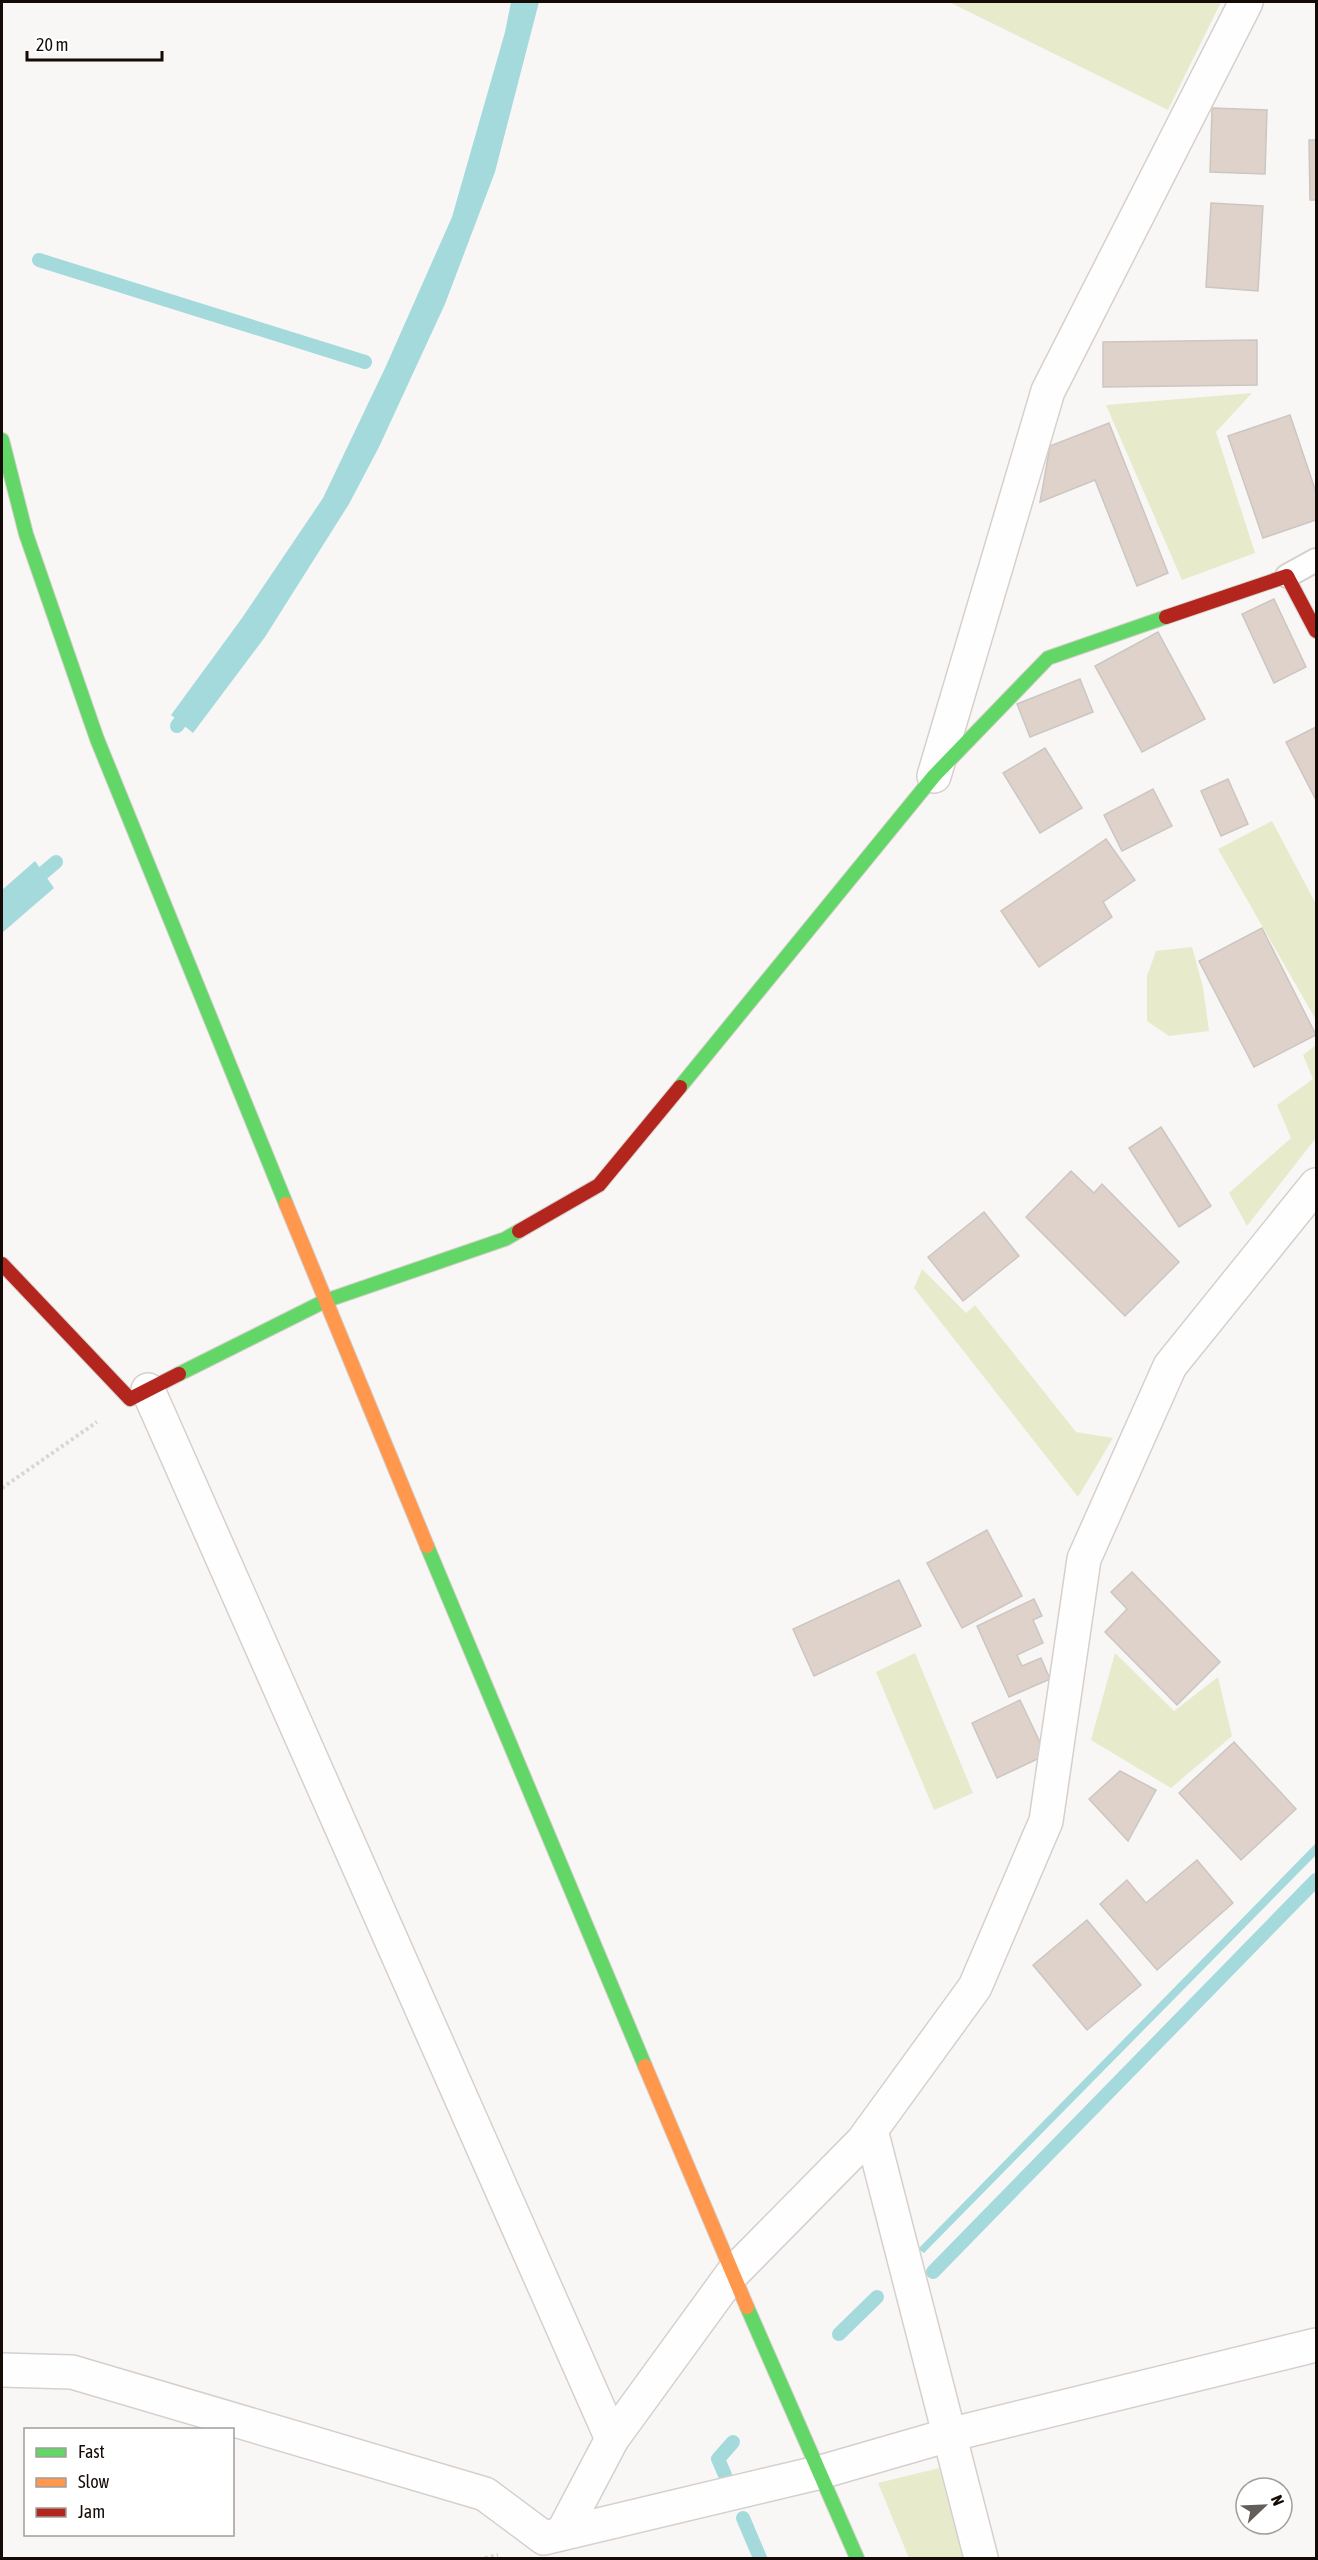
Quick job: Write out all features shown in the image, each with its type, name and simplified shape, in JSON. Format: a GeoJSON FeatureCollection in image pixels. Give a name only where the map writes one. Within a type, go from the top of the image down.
{"type":"FeatureCollection","features":[{"type":"Feature","properties":{"kind":"street"},"geometry":{"type":"LineString","coordinates":[[934,776],[1048,391],[1246,2]]}},
{"type":"Feature","properties":{"kind":"street"},"geometry":{"type":"LineString","coordinates":[[2,440],[26,534],[97,739],[325,1301],[732,2274],[822,2472],[857,2559]]}},
{"type":"Feature","properties":{"kind":"street"},"geometry":{"type":"LineString","coordinates":[[139,1395],[325,1301],[505,1239],[599,1185],[934,776],[1048,658],[1287,576],[1317,631]]}},
{"type":"Feature","properties":{"kind":"street"},"geometry":{"type":"LineString","coordinates":[[563,2532],[612,2439],[732,2274],[871,2130],[975,1987],[1046,1821],[1084,1559],[1170,1366],[1317,1185]]}},
{"type":"Feature","properties":{"kind":"street"},"geometry":{"type":"LineString","coordinates":[[2,1264],[139,1395],[612,2439]]}},
{"type":"Feature","properties":{"kind":"street"},"geometry":{"type":"LineString","coordinates":[[871,2130],[981,2559]]}},
{"type":"Feature","properties":{"kind":"street"},"geometry":{"type":"LineString","coordinates":[[2,2370],[72,2372],[485,2494],[544,2538],[822,2472],[949,2435],[1317,2345]]}},
{"type":"Feature","properties":{"kind":"lane"},"geometry":{"type":"LineString","coordinates":[[1287,576],[1317,560]]}},
{"type":"Feature","properties":{"kind":"path"},"geometry":{"type":"LineString","coordinates":[[2,1488],[139,1395]]}},
{"type":"Feature","properties":{"kind":"green space"},"geometry":{"type":"Polygon","coordinates":[[[949,2],[1221,2],[1168,110],[949,2]]]}},
{"type":"Feature","properties":{"kind":"green space"},"geometry":{"type":"Polygon","coordinates":[[[1252,393],[1216,432],[1255,553],[1182,580],[1106,405],[1252,393]]]}},
{"type":"Feature","properties":{"kind":"green space"},"geometry":{"type":"Polygon","coordinates":[[[1272,821],[1316,904],[1316,1020],[1218,849],[1272,821]]]}},
{"type":"Feature","properties":{"kind":"green space"},"geometry":{"type":"Polygon","coordinates":[[[1192,947],[1203,987],[1209,1031],[1169,1036],[1147,1021],[1147,976],[1156,951],[1192,947]]]}},
{"type":"Feature","properties":{"kind":"green space"},"geometry":{"type":"Polygon","coordinates":[[[1316,1045],[1316,1138],[1247,1226],[1229,1193],[1291,1138],[1277,1105],[1313,1079],[1303,1055],[1316,1045]]]}},
{"type":"Feature","properties":{"kind":"green space"},"geometry":{"type":"Polygon","coordinates":[[[922,1269],[966,1313],[975,1305],[1076,1432],[1113,1438],[1078,1497],[914,1288],[922,1269]]]}},
{"type":"Feature","properties":{"kind":"green space"},"geometry":{"type":"Polygon","coordinates":[[[915,1653],[973,1793],[934,1810],[876,1672],[915,1653]]]}},
{"type":"Feature","properties":{"kind":"green space"},"geometry":{"type":"Polygon","coordinates":[[[1115,1653],[1174,1711],[1218,1677],[1232,1736],[1171,1788],[1091,1740],[1115,1653]]]}},
{"type":"Feature","properties":{"kind":"green space"},"geometry":{"type":"Polygon","coordinates":[[[939,2468],[963,2558],[909,2558],[878,2483],[939,2468]]]}},
{"type":"Feature","properties":{"kind":"water"},"geometry":{"type":"Polygon","coordinates":[[[511,2],[539,2],[495,172],[445,304],[379,447],[349,504],[265,637],[193,733],[171,715],[242,618],[323,498],[386,366],[452,217],[505,32],[511,2]]]}},
{"type":"Feature","properties":{"kind":"water"},"geometry":{"type":"Polygon","coordinates":[[[35,861],[54,888],[2,933],[2,890],[35,861]]]}},
{"type":"Feature","properties":{"kind":"water"},"geometry":{"type":"Polygon","coordinates":[[[1316,1843],[1316,1855],[924,2253],[918,2249],[1316,1843]]]}},
{"type":"Feature","properties":{"kind":"building"},"geometry":{"type":"Polygon","coordinates":[[[1212,108],[1267,110],[1265,174],[1210,172],[1212,108]]]}},
{"type":"Feature","properties":{"kind":"building"},"geometry":{"type":"Polygon","coordinates":[[[1309,140],[1316,140],[1316,200],[1310,200],[1309,140]]]}},
{"type":"Feature","properties":{"kind":"building"},"geometry":{"type":"Polygon","coordinates":[[[1211,203],[1263,206],[1258,291],[1206,287],[1211,203]]]}},
{"type":"Feature","properties":{"kind":"building"},"geometry":{"type":"Polygon","coordinates":[[[1257,340],[1257,385],[1103,387],[1103,342],[1257,340]]]}},
{"type":"Feature","properties":{"kind":"building"},"geometry":{"type":"Polygon","coordinates":[[[1290,415],[1316,492],[1316,520],[1263,538],[1228,436],[1290,415]]]}},
{"type":"Feature","properties":{"kind":"building"},"geometry":{"type":"Polygon","coordinates":[[[1109,423],[1168,573],[1137,586],[1095,480],[1040,502],[1050,446],[1109,423]]]}},
{"type":"Feature","properties":{"kind":"building"},"geometry":{"type":"Polygon","coordinates":[[[1274,599],[1306,667],[1274,683],[1242,614],[1274,599]]]}},
{"type":"Feature","properties":{"kind":"building"},"geometry":{"type":"Polygon","coordinates":[[[1158,632],[1205,719],[1142,752],[1095,666],[1158,632]]]}},
{"type":"Feature","properties":{"kind":"building"},"geometry":{"type":"Polygon","coordinates":[[[1080,679],[1093,712],[1030,737],[1017,704],[1080,679]]]}},
{"type":"Feature","properties":{"kind":"building"},"geometry":{"type":"Polygon","coordinates":[[[1316,727],[1316,800],[1286,742],[1316,727]]]}},
{"type":"Feature","properties":{"kind":"building"},"geometry":{"type":"Polygon","coordinates":[[[1045,748],[1082,808],[1040,833],[1003,773],[1045,748]]]}},
{"type":"Feature","properties":{"kind":"building"},"geometry":{"type":"Polygon","coordinates":[[[1228,779],[1248,824],[1221,836],[1201,791],[1228,779]]]}},
{"type":"Feature","properties":{"kind":"building"},"geometry":{"type":"Polygon","coordinates":[[[1153,789],[1172,826],[1122,851],[1104,815],[1153,789]]]}},
{"type":"Feature","properties":{"kind":"building"},"geometry":{"type":"Polygon","coordinates":[[[1106,839],[1135,880],[1103,902],[1112,917],[1039,967],[1001,911],[1106,839]]]}},
{"type":"Feature","properties":{"kind":"building"},"geometry":{"type":"Polygon","coordinates":[[[1262,928],[1316,1035],[1254,1067],[1199,961],[1262,928]]]}},
{"type":"Feature","properties":{"kind":"building"},"geometry":{"type":"Polygon","coordinates":[[[1161,1127],[1211,1206],[1179,1227],[1129,1148],[1161,1127]]]}},
{"type":"Feature","properties":{"kind":"building"},"geometry":{"type":"Polygon","coordinates":[[[1071,1171],[1094,1193],[1102,1184],[1179,1262],[1125,1316],[1026,1217],[1071,1171]]]}},
{"type":"Feature","properties":{"kind":"building"},"geometry":{"type":"Polygon","coordinates":[[[984,1212],[1019,1256],[963,1301],[928,1257],[984,1212]]]}},
{"type":"Feature","properties":{"kind":"building"},"geometry":{"type":"Polygon","coordinates":[[[987,1530],[1022,1596],[962,1628],[927,1563],[987,1530]]]}},
{"type":"Feature","properties":{"kind":"building"},"geometry":{"type":"Polygon","coordinates":[[[1132,1572],[1220,1662],[1177,1705],[1105,1632],[1127,1609],[1111,1592],[1132,1572]]]}},
{"type":"Feature","properties":{"kind":"building"},"geometry":{"type":"Polygon","coordinates":[[[899,1580],[921,1626],[814,1676],[793,1629],[899,1580]]]}},
{"type":"Feature","properties":{"kind":"building"},"geometry":{"type":"Polygon","coordinates":[[[1034,1599],[1042,1616],[1033,1620],[1043,1643],[1017,1655],[1022,1666],[1041,1658],[1050,1679],[1009,1697],[977,1626],[1034,1599]]]}},
{"type":"Feature","properties":{"kind":"building"},"geometry":{"type":"Polygon","coordinates":[[[1020,1700],[1046,1755],[997,1778],[972,1723],[1020,1700]]]}},
{"type":"Feature","properties":{"kind":"building"},"geometry":{"type":"Polygon","coordinates":[[[1234,1742],[1296,1809],[1241,1860],[1179,1793],[1234,1742]]]}},
{"type":"Feature","properties":{"kind":"building"},"geometry":{"type":"Polygon","coordinates":[[[1120,1771],[1156,1790],[1128,1841],[1089,1799],[1120,1771]]]}},
{"type":"Feature","properties":{"kind":"building"},"geometry":{"type":"Polygon","coordinates":[[[1197,1860],[1233,1903],[1157,1970],[1100,1904],[1127,1880],[1146,1903],[1197,1860]]]}},
{"type":"Feature","properties":{"kind":"building"},"geometry":{"type":"Polygon","coordinates":[[[1087,1920],[1141,1985],[1087,2030],[1033,1965],[1087,1920]]]}},
{"type":"Feature","properties":{"kind":"waterway"},"geometry":{"type":"LineString","coordinates":[[39,260],[365,362]]}},
{"type":"Feature","properties":{"kind":"waterway"},"geometry":{"type":"LineString","coordinates":[[177,726],[191,707]]}},
{"type":"Feature","properties":{"kind":"waterway"},"geometry":{"type":"LineString","coordinates":[[2,908],[56,862]]}},
{"type":"Feature","properties":{"kind":"waterway"},"geometry":{"type":"LineString","coordinates":[[933,2272],[1316,1880]]}},
{"type":"Feature","properties":{"kind":"waterway"},"geometry":{"type":"LineString","coordinates":[[839,2334],[877,2297]]}},
{"type":"Feature","properties":{"kind":"waterway"},"geometry":{"type":"LineString","coordinates":[[725,2475],[718,2459],[733,2442]]}},
{"type":"Feature","properties":{"kind":"waterway"},"geometry":{"type":"LineString","coordinates":[[743,2518],[760,2558]]}},
{"type":"Feature","properties":{"kind":"traffic: fast"},"geometry":{"type":"LineString","coordinates":[[2,440],[26,534],[97,739],[286,1204]]}},
{"type":"Feature","properties":{"kind":"traffic: fast"},"geometry":{"type":"LineString","coordinates":[[680,1087],[934,776],[1048,658],[1166,617]]}},
{"type":"Feature","properties":{"kind":"traffic: fast"},"geometry":{"type":"LineString","coordinates":[[179,1374],[325,1301],[505,1239],[519,1231]]}},
{"type":"Feature","properties":{"kind":"traffic: fast"},"geometry":{"type":"LineString","coordinates":[[427,1546],[645,2066]]}},
{"type":"Feature","properties":{"kind":"traffic: fast"},"geometry":{"type":"LineString","coordinates":[[747,2307],[857,2558]]}},
{"type":"Feature","properties":{"kind":"traffic: slow"},"geometry":{"type":"LineString","coordinates":[[286,1204],[427,1546]]}},
{"type":"Feature","properties":{"kind":"traffic: slow"},"geometry":{"type":"LineString","coordinates":[[645,2066],[747,2307]]}},
{"type":"Feature","properties":{"kind":"traffic: jam"},"geometry":{"type":"LineString","coordinates":[[1166,617],[1287,576],[1316,631]]}},
{"type":"Feature","properties":{"kind":"traffic: jam"},"geometry":{"type":"LineString","coordinates":[[519,1231],[599,1185],[680,1087]]}},
{"type":"Feature","properties":{"kind":"traffic: jam"},"geometry":{"type":"LineString","coordinates":[[2,1264],[130,1399],[179,1374]]}}]}
